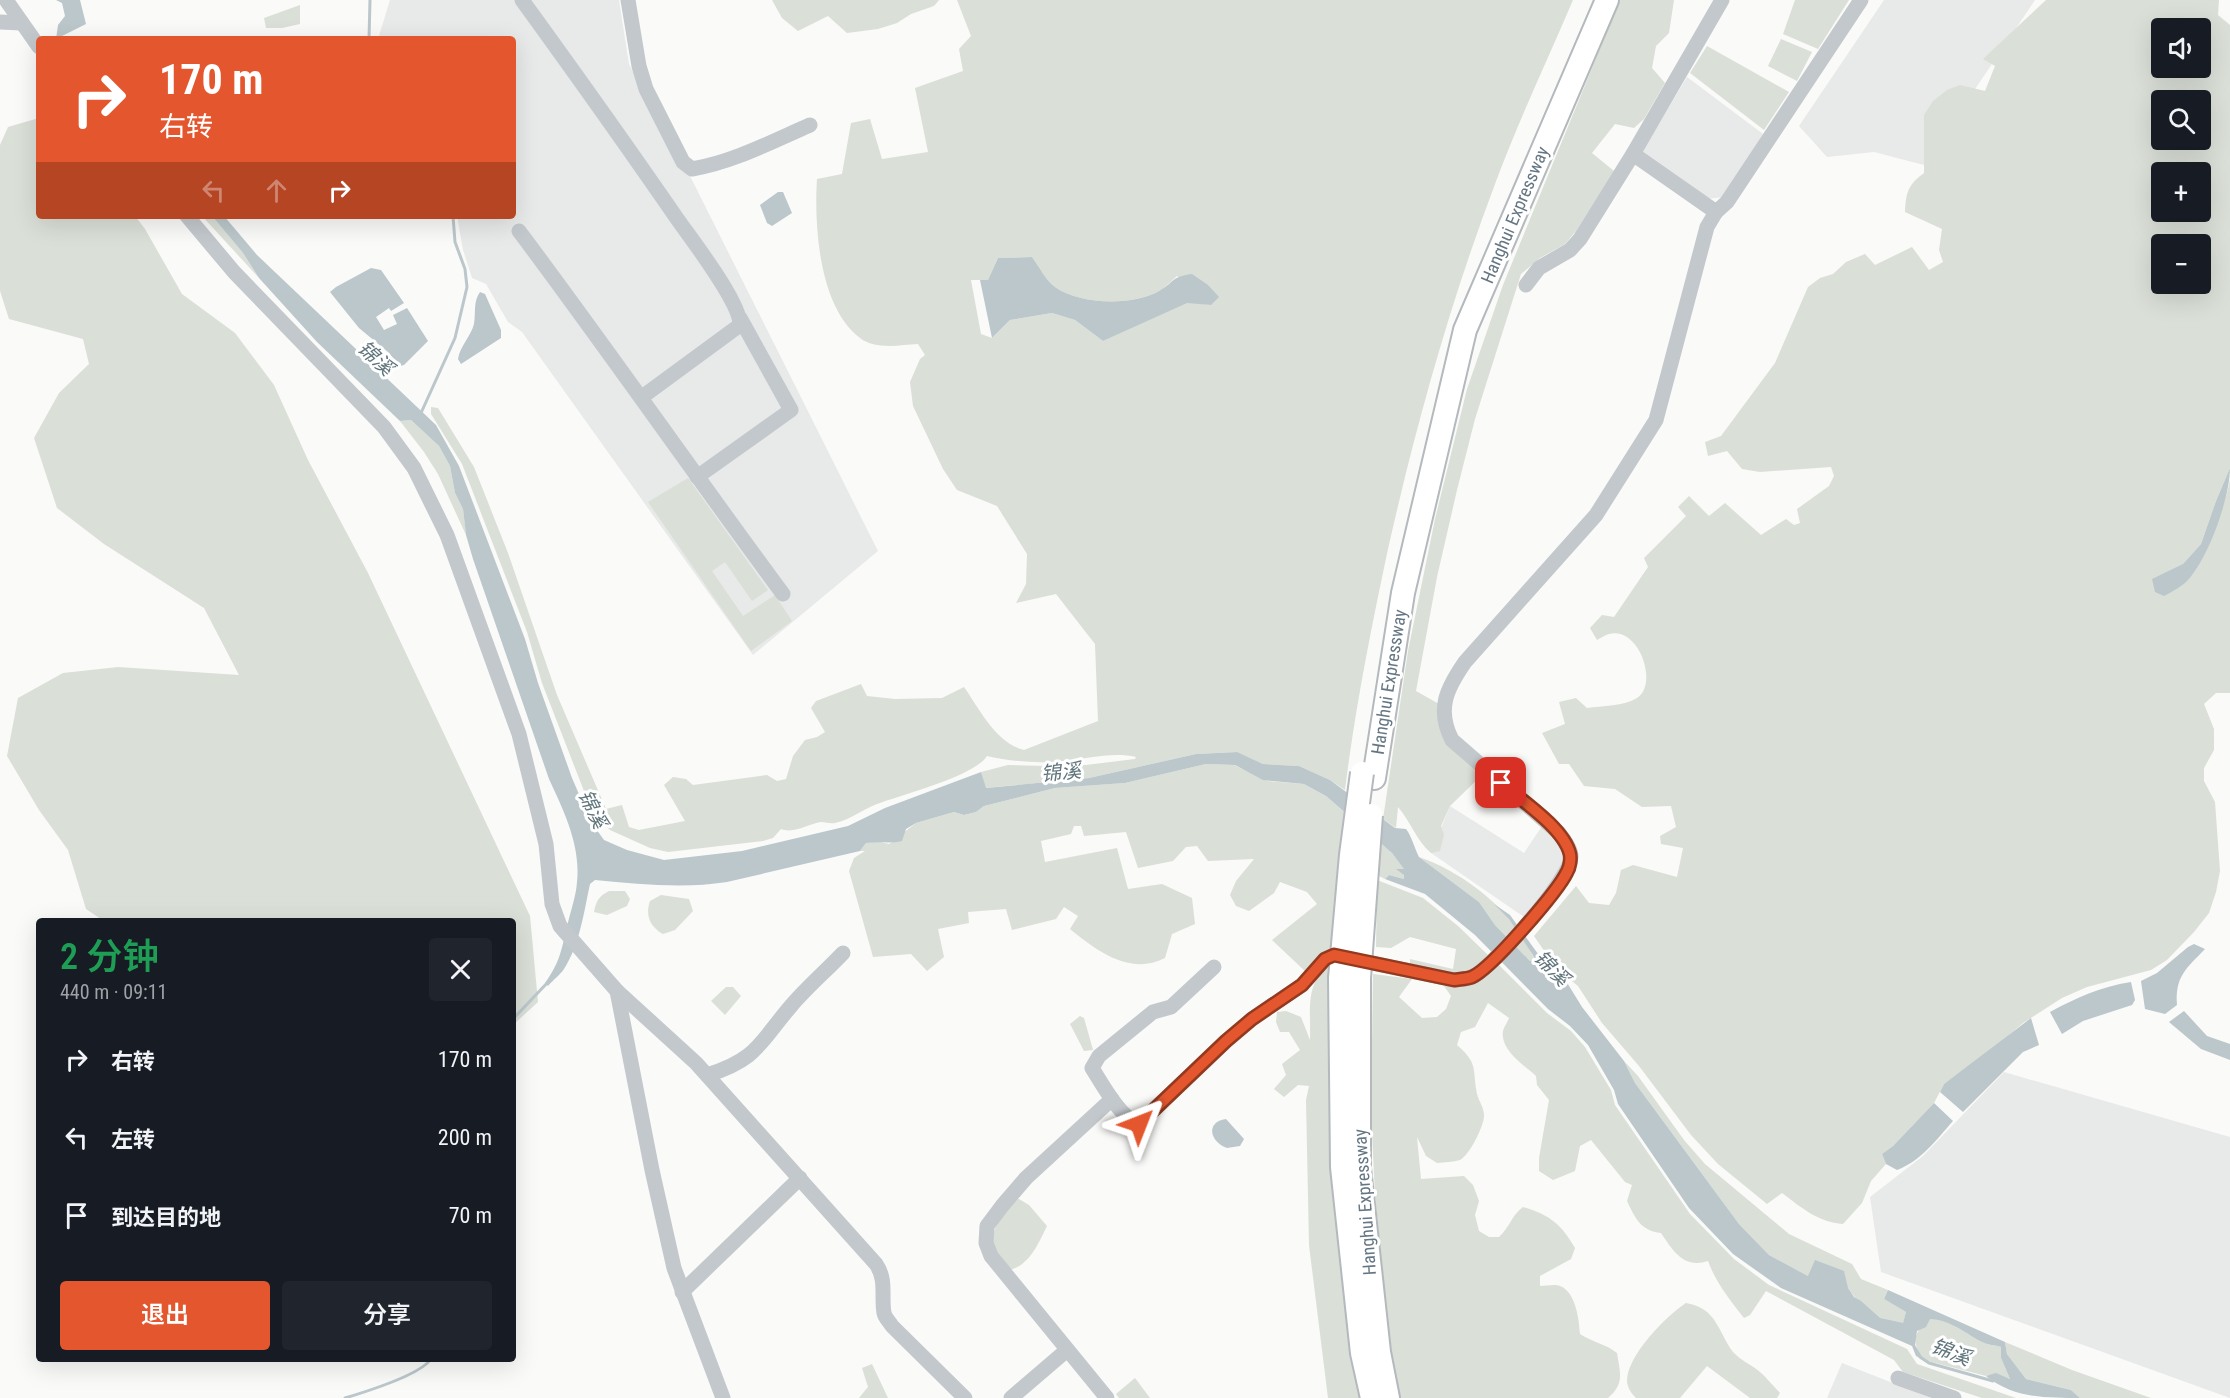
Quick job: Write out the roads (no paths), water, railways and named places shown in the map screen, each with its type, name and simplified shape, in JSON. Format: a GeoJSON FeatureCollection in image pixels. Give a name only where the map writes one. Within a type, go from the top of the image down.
{"type":"FeatureCollection","features":[{"type":"Feature","properties":{"kind":"highway","name":"Hanghui Expressway"},"geometry":{"type":"LineString","coordinates":[[1368,776],[1393,593],[1456,325],[1592,0]]}},
{"type":"Feature","properties":{"kind":"highway","name":"Hanghui Expressway"},"geometry":{"type":"LineString","coordinates":[[1372,1398],[1362,1353],[1342,1167],[1351,855],[1403,593],[1465,330],[1607,0]]}},
{"type":"Feature","properties":{"kind":"highway","name":"Hanghui Expressway"},"geometry":{"type":"LineString","coordinates":[[1349,978],[1359,1168],[1379,1352],[1388,1398]]}},
{"type":"Feature","properties":{"kind":"street"},"geometry":{"type":"LineString","coordinates":[[6,0],[36,43]]}},
{"type":"Feature","properties":{"kind":"street"},"geometry":{"type":"LineString","coordinates":[[522,0],[607,116],[722,284],[791,410],[697,477]]}},
{"type":"Feature","properties":{"kind":"street"},"geometry":{"type":"LineString","coordinates":[[628,0],[639,66],[646,88],[683,162],[692,169],[747,153],[810,126]]}},
{"type":"Feature","properties":{"kind":"street"},"geometry":{"type":"LineString","coordinates":[[1526,285],[1539,268],[1570,250],[1580,239],[1633,154],[1722,0]]}},
{"type":"Feature","properties":{"kind":"street"},"geometry":{"type":"LineString","coordinates":[[1214,968],[1171,1007],[1153,1012],[1098,1056],[1092,1068],[1112,1099],[1131,1122],[1139,1124],[1226,1041],[1252,1019],[1302,985],[1325,959],[1334,955],[1454,980],[1472,977],[1493,961],[1528,923],[1568,871],[1571,857],[1567,844],[1559,833],[1452,740],[1443,716],[1444,704],[1465,662],[1596,515],[1656,420],[1707,227],[1716,212],[1727,202],[1861,0]]}},
{"type":"Feature","properties":{"kind":"street"},"geometry":{"type":"LineString","coordinates":[[0,22],[21,23]]}},
{"type":"Feature","properties":{"kind":"street"},"geometry":{"type":"LineString","coordinates":[[1633,154],[1716,212]]}},
{"type":"Feature","properties":{"kind":"street"},"geometry":{"type":"LineString","coordinates":[[190,219],[234,272],[384,427],[414,468],[447,535],[519,734],[546,844],[552,904],[560,926],[617,991],[707,1075],[881,1271],[885,1315],[892,1326],[965,1398]]}},
{"type":"Feature","properties":{"kind":"street"},"geometry":{"type":"LineString","coordinates":[[519,231],[642,397],[697,477],[783,594]]}},
{"type":"Feature","properties":{"kind":"street"},"geometry":{"type":"LineString","coordinates":[[642,397],[740,325],[740,318]]}},
{"type":"Feature","properties":{"kind":"street"},"geometry":{"type":"LineString","coordinates":[[707,1075],[739,1063],[756,1050],[790,1006],[843,953]]}},
{"type":"Feature","properties":{"kind":"street"},"geometry":{"type":"LineString","coordinates":[[617,991],[674,1268],[723,1398]]}},
{"type":"Feature","properties":{"kind":"street"},"geometry":{"type":"LineString","coordinates":[[1107,1398],[988,1252],[987,1226],[1026,1178],[1112,1099]]}},
{"type":"Feature","properties":{"kind":"street"},"geometry":{"type":"LineString","coordinates":[[682,1292],[800,1179]]}},
{"type":"Feature","properties":{"kind":"street"},"geometry":{"type":"LineString","coordinates":[[1011,1398],[1067,1350]]}},
{"type":"Feature","properties":{"kind":"street"},"geometry":{"type":"LineString","coordinates":[[1898,1378],[1954,1398]]}},
{"type":"Feature","properties":{"kind":"waterway"},"geometry":{"type":"LineString","coordinates":[[369,36],[370,0]]}},
{"type":"Feature","properties":{"kind":"waterway"},"geometry":{"type":"LineString","coordinates":[[421,413],[455,338],[467,287],[465,269],[455,242],[453,219]]}},
{"type":"Feature","properties":{"kind":"waterway"},"geometry":{"type":"LineString","coordinates":[[516,1016],[549,981]]}},
{"type":"Feature","properties":{"kind":"waterway","name":"锦溪"},"geometry":{"type":"LineString","coordinates":[[1920,1357],[1929,1363],[1993,1381]]}},
{"type":"Feature","properties":{"kind":"waterway"},"geometry":{"type":"LineString","coordinates":[[345,1398],[404,1377],[428,1362]]}}]}
